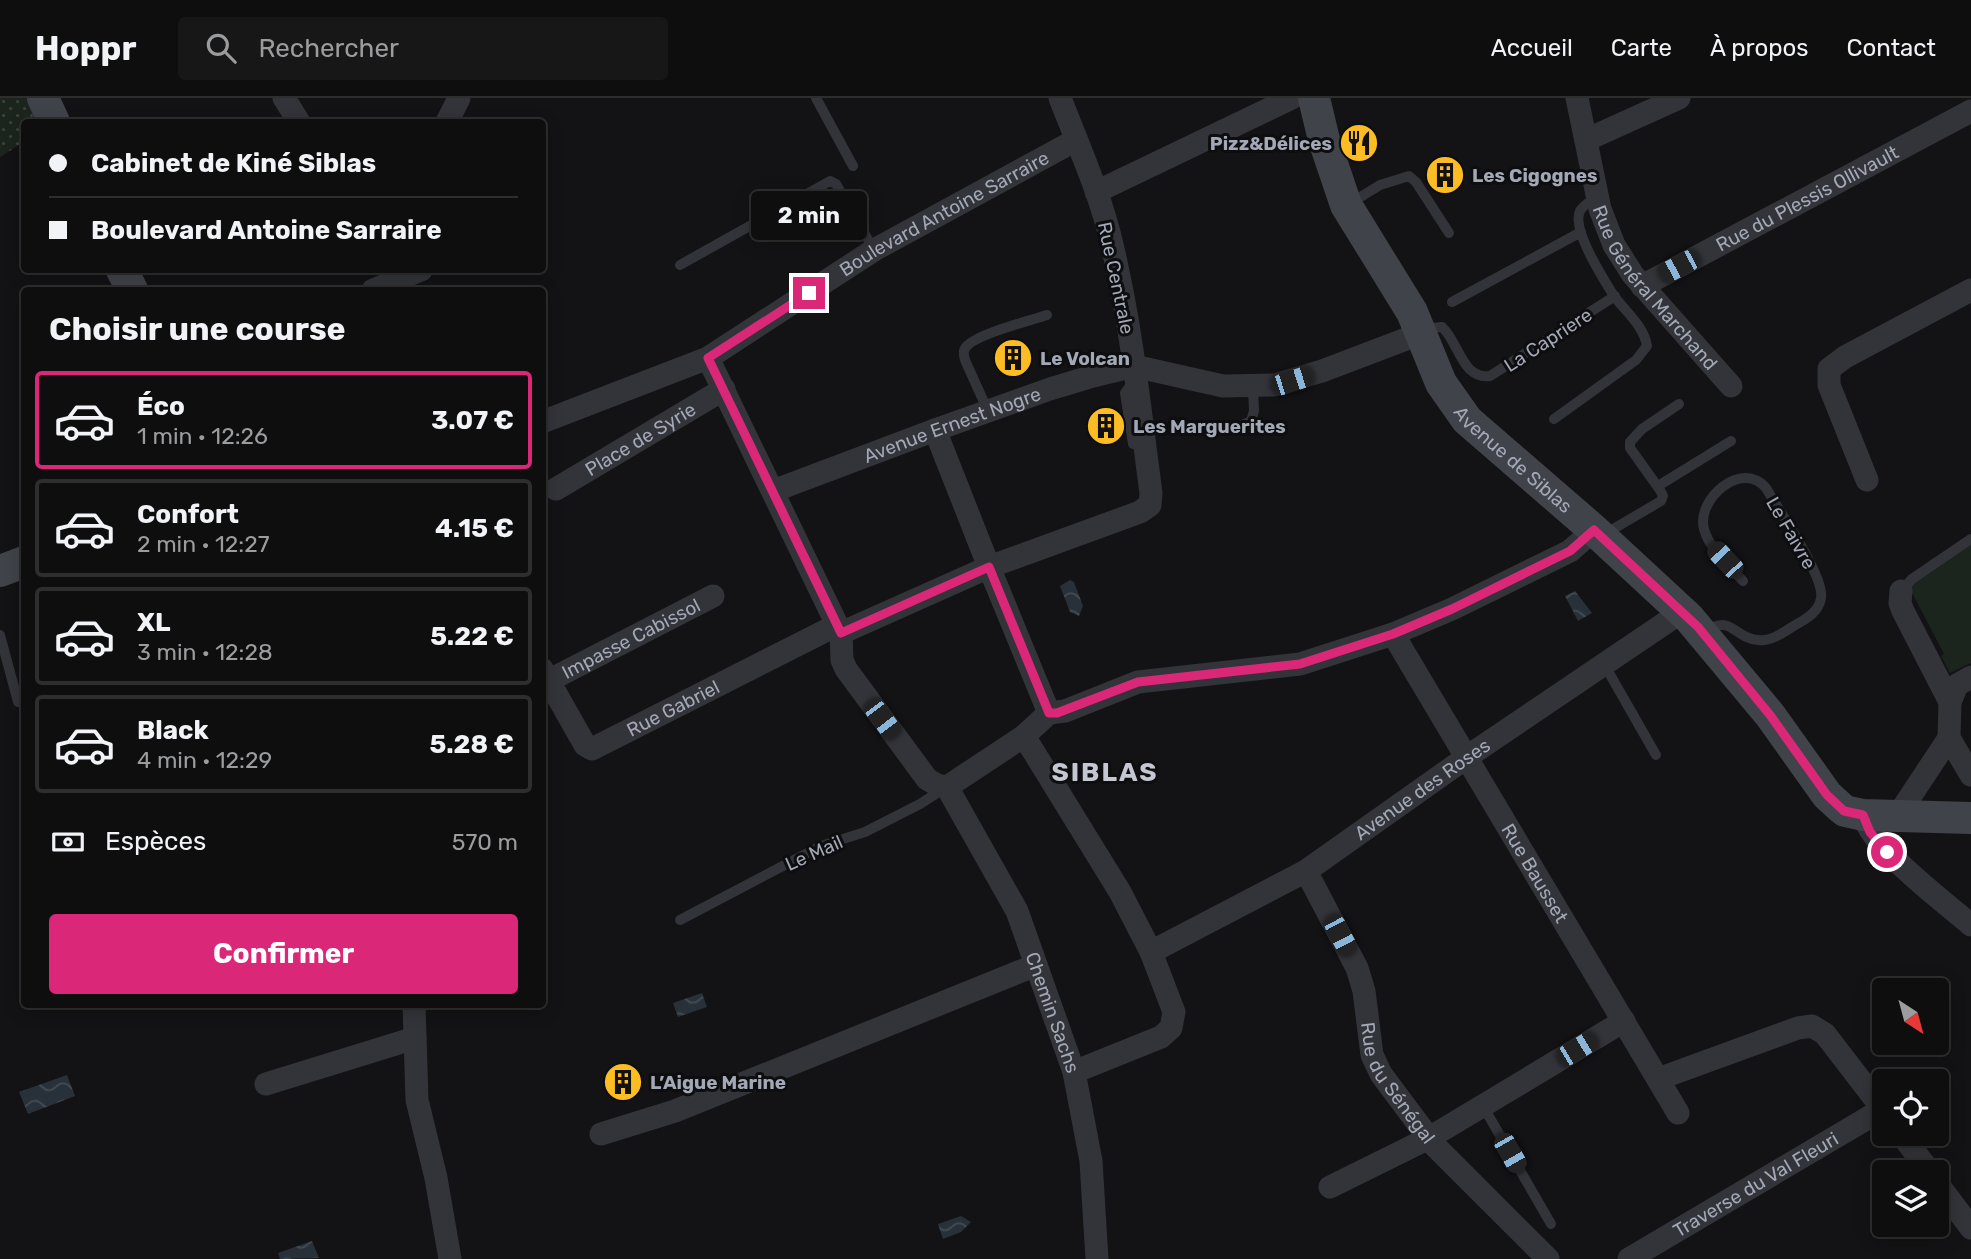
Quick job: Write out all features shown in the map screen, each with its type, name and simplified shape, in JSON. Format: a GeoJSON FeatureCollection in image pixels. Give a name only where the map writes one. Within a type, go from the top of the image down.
{"type":"FeatureCollection","features":[{"type":"Feature","properties":{"kind":"street"},"geometry":{"type":"LineString","coordinates":[[43,98],[53,119]]}},
{"type":"Feature","properties":{"kind":"street"},"geometry":{"type":"LineString","coordinates":[[284,98],[297,119]]}},
{"type":"Feature","properties":{"kind":"street"},"geometry":{"type":"LineString","coordinates":[[448,119],[459,98]]}},
{"type":"Feature","properties":{"kind":"street","name":"Rue Centrale"},"geometry":{"type":"LineString","coordinates":[[1060,98],[1096,192],[1113,248],[1135,372],[1151,493],[1150,505]]}},
{"type":"Feature","properties":{"kind":"street"},"geometry":{"type":"LineString","coordinates":[[1096,192],[1292,98]]}},
{"type":"Feature","properties":{"kind":"street","name":"Avenue de Siblas"},"geometry":{"type":"LineString","coordinates":[[1314,98],[1328,153],[1346,205],[1412,312],[1441,383],[1463,415],[1681,609],[1770,715],[1827,795],[1844,811],[1863,815]]}},
{"type":"Feature","properties":{"kind":"street","name":"Rue Général Marchand"},"geometry":{"type":"LineString","coordinates":[[1577,98],[1597,197],[1614,245],[1642,286],[1731,386]]}},
{"type":"Feature","properties":{"kind":"street"},"geometry":{"type":"LineString","coordinates":[[1586,140],[1679,98]]}},
{"type":"Feature","properties":{"kind":"street","name":"Rue du Plessis Ollivault"},"geometry":{"type":"LineString","coordinates":[[1642,286],[1971,111]]}},
{"type":"Feature","properties":{"kind":"street","name":"Boulevard Antoine Sarraire"},"geometry":{"type":"LineString","coordinates":[[708,358],[874,250],[1076,140]]}},
{"type":"Feature","properties":{"kind":"street"},"geometry":{"type":"LineString","coordinates":[[380,287],[414,273]]}},
{"type":"Feature","properties":{"kind":"street"},"geometry":{"type":"LineString","coordinates":[[1867,480],[1829,385],[1829,369],[1845,357],[1971,290]]}},
{"type":"Feature","properties":{"kind":"street"},"geometry":{"type":"LineString","coordinates":[[1135,372],[1212,384],[1253,387],[1292,381],[1422,333]]}},
{"type":"Feature","properties":{"kind":"street"},"geometry":{"type":"LineString","coordinates":[[546,420],[708,358],[839,629],[842,660],[846,669],[928,779],[947,787],[1024,736],[1049,713],[1065,711],[1138,682],[1300,664],[1393,634],[1452,609],[1570,551],[1597,533]]}},
{"type":"Feature","properties":{"kind":"street","name":"Avenue Ernest Nogre"},"geometry":{"type":"LineString","coordinates":[[773,491],[1063,384],[1135,372]]}},
{"type":"Feature","properties":{"kind":"street","name":"Place de Syrie"},"geometry":{"type":"LineString","coordinates":[[556,489],[724,389]]}},
{"type":"Feature","properties":{"kind":"street"},"geometry":{"type":"LineString","coordinates":[[935,430],[1049,713]]}},
{"type":"Feature","properties":{"kind":"street","name":"Rue Gabriel"},"geometry":{"type":"LineString","coordinates":[[546,679],[585,745],[597,748],[839,629],[989,567],[1140,512],[1150,505]]}},
{"type":"Feature","properties":{"kind":"street"},"geometry":{"type":"LineString","coordinates":[[0,571],[21,563]]}},
{"type":"Feature","properties":{"kind":"street"},"geometry":{"type":"LineString","coordinates":[[1901,591],[1900,603],[1903,611],[1950,702]]}},
{"type":"Feature","properties":{"kind":"street","name":"Impasse Cabissol"},"geometry":{"type":"LineString","coordinates":[[546,677],[713,596]]}},
{"type":"Feature","properties":{"kind":"street","name":"Avenue des Roses"},"geometry":{"type":"LineString","coordinates":[[1151,952],[1306,871],[1467,757],[1671,619],[1681,609]]}},
{"type":"Feature","properties":{"kind":"street","name":"Rue Bausset"},"geometry":{"type":"LineString","coordinates":[[1393,634],[1678,1113]]}},
{"type":"Feature","properties":{"kind":"street"},"geometry":{"type":"LineString","coordinates":[[1898,815],[1949,738],[1950,702],[1957,685],[1971,677]]}},
{"type":"Feature","properties":{"kind":"street"},"geometry":{"type":"LineString","coordinates":[[1024,736],[1120,892],[1151,952],[1174,1012],[1171,1028],[1161,1037],[1074,1072]]}},
{"type":"Feature","properties":{"kind":"street"},"geometry":{"type":"LineString","coordinates":[[1949,738],[1971,775]]}},
{"type":"Feature","properties":{"kind":"street","name":"Chemin Sachs"},"geometry":{"type":"LineString","coordinates":[[947,787],[1013,901],[1074,1072],[1091,1161],[1097,1259]]}},
{"type":"Feature","properties":{"kind":"street"},"geometry":{"type":"LineString","coordinates":[[1971,818],[1863,815],[1870,832],[1887,852],[1971,925]]}},
{"type":"Feature","properties":{"kind":"street","name":"Rue du Sénégal"},"geometry":{"type":"LineString","coordinates":[[1306,871],[1357,968],[1364,991],[1369,1045],[1375,1065],[1429,1138],[1548,1259]]}},
{"type":"Feature","properties":{"kind":"street"},"geometry":{"type":"LineString","coordinates":[[601,1134],[686,1107],[1037,965]]}},
{"type":"Feature","properties":{"kind":"street"},"geometry":{"type":"LineString","coordinates":[[414,1008],[417,1100],[436,1178],[450,1259]]}},
{"type":"Feature","properties":{"kind":"street"},"geometry":{"type":"LineString","coordinates":[[1329,1186],[1429,1138],[1624,1021]]}},
{"type":"Feature","properties":{"kind":"street"},"geometry":{"type":"LineString","coordinates":[[1658,1079],[1798,1028],[1812,1026],[1825,1034],[1872,1095]]}},
{"type":"Feature","properties":{"kind":"street"},"geometry":{"type":"LineString","coordinates":[[266,1084],[415,1038]]}},
{"type":"Feature","properties":{"kind":"street","name":"Traverse du Val Fleuri"},"geometry":{"type":"LineString","coordinates":[[1629,1259],[1872,1117]]}},
{"type":"Feature","properties":{"kind":"street"},"geometry":{"type":"LineString","coordinates":[[1910,1146],[1921,1160]]}},
{"type":"Feature","properties":{"kind":"street"},"geometry":{"type":"LineString","coordinates":[[1949,1199],[1971,1228]]}},
{"type":"Feature","properties":{"kind":"lane"},"geometry":{"type":"LineString","coordinates":[[816,98],[853,166]]}},
{"type":"Feature","properties":{"kind":"lane"},"geometry":{"type":"LineString","coordinates":[[1346,205],[1380,185],[1409,176],[1416,182],[1449,233]]}},
{"type":"Feature","properties":{"kind":"lane"},"geometry":{"type":"LineString","coordinates":[[680,265],[830,181],[836,184],[874,250]]}},
{"type":"Feature","properties":{"kind":"lane"},"geometry":{"type":"LineString","coordinates":[[1554,419],[1636,360],[1645,350],[1643,333],[1596,266],[1578,223],[1580,211],[1597,197]]}},
{"type":"Feature","properties":{"kind":"lane"},"geometry":{"type":"LineString","coordinates":[[1452,302],[1581,232]]}},
{"type":"Feature","properties":{"kind":"lane","name":"La Capriere"},"geometry":{"type":"LineString","coordinates":[[1422,333],[1442,327],[1471,372],[1490,376],[1615,296]]}},
{"type":"Feature","properties":{"kind":"lane"},"geometry":{"type":"LineString","coordinates":[[988,411],[965,360],[965,349],[981,337],[1047,315]]}},
{"type":"Feature","properties":{"kind":"lane"},"geometry":{"type":"LineString","coordinates":[[1133,444],[1125,393],[1135,372]]}},
{"type":"Feature","properties":{"kind":"lane"},"geometry":{"type":"LineString","coordinates":[[1233,429],[1251,421],[1255,406],[1253,387]]}},
{"type":"Feature","properties":{"kind":"lane"},"geometry":{"type":"LineString","coordinates":[[1597,533],[1661,501],[1663,496],[1658,486],[1630,448],[1630,442],[1643,429],[1679,404]]}},
{"type":"Feature","properties":{"kind":"lane"},"geometry":{"type":"LineString","coordinates":[[1658,486],[1731,441]]}},
{"type":"Feature","properties":{"kind":"lane","name":"Le Faivre"},"geometry":{"type":"LineString","coordinates":[[1702,632],[1723,624],[1748,638],[1766,640],[1812,615],[1821,600],[1822,590],[1814,570],[1766,488],[1756,479],[1746,476],[1731,482],[1716,493],[1706,507],[1703,521],[1709,541],[1743,581]]}},
{"type":"Feature","properties":{"kind":"lane"},"geometry":{"type":"LineString","coordinates":[[1901,591],[1912,579],[1971,538]]}},
{"type":"Feature","properties":{"kind":"lane"},"geometry":{"type":"LineString","coordinates":[[0,635],[18,702]]}},
{"type":"Feature","properties":{"kind":"lane"},"geometry":{"type":"LineString","coordinates":[[1604,664],[1656,755]]}},
{"type":"Feature","properties":{"kind":"lane","name":"Le Mail"},"geometry":{"type":"LineString","coordinates":[[680,920],[821,846],[865,832],[947,787]]}},
{"type":"Feature","properties":{"kind":"lane"},"geometry":{"type":"LineString","coordinates":[[1483,1106],[1551,1224]]}},
{"type":"Feature","properties":{"kind":"shaded area"},"geometry":{"type":"Polygon","coordinates":[[[0,98],[35,98],[45,119],[21,119],[21,144],[0,157],[0,98]]]}},
{"type":"Feature","properties":{"kind":"shaded area"},"geometry":{"type":"Polygon","coordinates":[[[1971,545],[1971,663],[1950,673],[1941,656],[1944,654],[1909,587],[1971,545]]]}},
{"type":"Feature","properties":{"kind":"water"},"geometry":{"type":"Polygon","coordinates":[[[1070,580],[1074,582],[1083,606],[1079,616],[1070,612],[1060,586],[1070,580]]]}},
{"type":"Feature","properties":{"kind":"water"},"geometry":{"type":"Polygon","coordinates":[[[1575,591],[1592,613],[1578,621],[1565,596],[1575,591]]]}},
{"type":"Feature","properties":{"kind":"water"},"geometry":{"type":"Polygon","coordinates":[[[702,993],[707,1007],[678,1017],[673,1003],[702,993]]]}},
{"type":"Feature","properties":{"kind":"water"},"geometry":{"type":"Polygon","coordinates":[[[67,1075],[75,1096],[28,1114],[19,1092],[67,1075]]]}},
{"type":"Feature","properties":{"kind":"water"},"geometry":{"type":"Polygon","coordinates":[[[961,1216],[971,1222],[961,1232],[943,1239],[938,1224],[961,1216]]]}},
{"type":"Feature","properties":{"kind":"water"},"geometry":{"type":"Polygon","coordinates":[[[312,1241],[319,1258],[280,1259],[278,1253],[312,1241]]]}},
{"type":"Feature","properties":{"kind":"place","name":"Pizz&Délices"},"geometry":{"type":"Point","coordinates":[1359,143]}},
{"type":"Feature","properties":{"kind":"place","name":"Les Cigognes"},"geometry":{"type":"Point","coordinates":[1445,175]}},
{"type":"Feature","properties":{"kind":"place","name":"Le Volcan"},"geometry":{"type":"Point","coordinates":[1013,358]}},
{"type":"Feature","properties":{"kind":"place","name":"Les Marguerites"},"geometry":{"type":"Point","coordinates":[1106,426]}},
{"type":"Feature","properties":{"kind":"place","name":"L’Aigue Marine"},"geometry":{"type":"Point","coordinates":[623,1082]}},
{"type":"Feature","properties":{"kind":"district","name":"SIBLAS"},"geometry":{"type":"Point","coordinates":[1105,772]}},
{"type":"Feature","properties":{"kind":"route"},"geometry":{"type":"LineString","coordinates":[[809,293],[708,358],[841,633],[989,567],[1049,713],[1057,713],[1138,682],[1300,664],[1393,634],[1452,609],[1570,551],[1594,530],[1698,627],[1770,715],[1827,795],[1844,811],[1863,815],[1870,832],[1887,852]]}}]}
